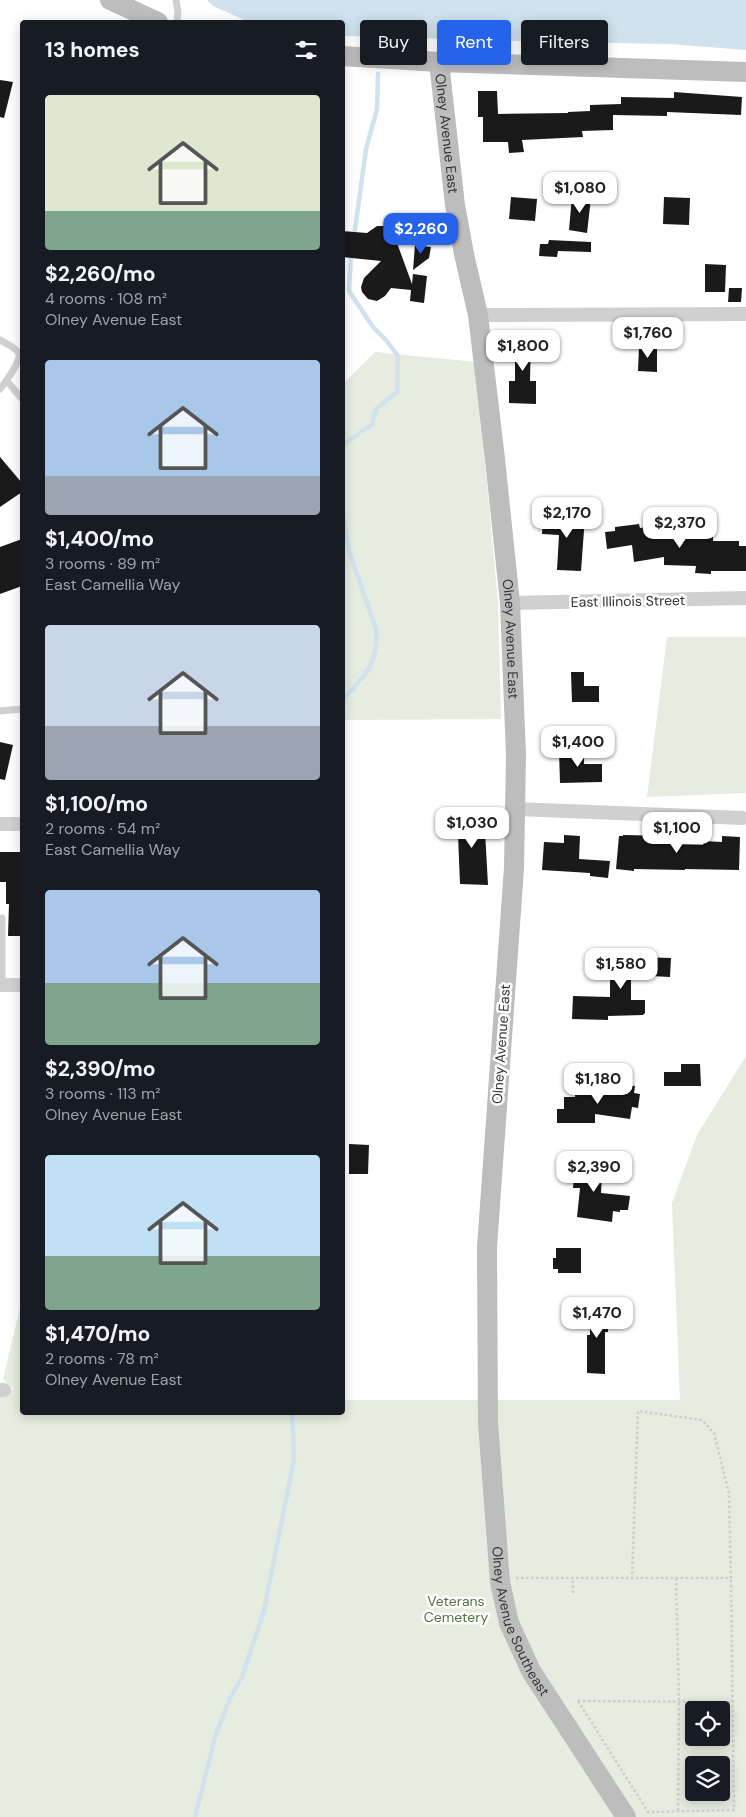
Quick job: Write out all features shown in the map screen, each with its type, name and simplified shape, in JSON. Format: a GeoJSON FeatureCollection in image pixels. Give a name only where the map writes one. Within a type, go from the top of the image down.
{"type":"FeatureCollection","features":[{"type":"Feature","properties":{"kind":"main road"},"geometry":{"type":"LineString","coordinates":[[110,0],[154,20]]}},
{"type":"Feature","properties":{"kind":"main road"},"geometry":{"type":"LineString","coordinates":[[345,56],[437,62]]}},
{"type":"Feature","properties":{"kind":"main road"},"geometry":{"type":"LineString","coordinates":[[511,64],[746,72]]}},
{"type":"Feature","properties":{"kind":"main road","name":"Olney Avenue East"},"geometry":{"type":"LineString","coordinates":[[438,65],[455,205],[478,315],[495,459],[510,603],[516,743],[514,868],[489,1206],[486,1291],[487,1400]]}},
{"type":"Feature","properties":{"kind":"main road","name":"Olney Avenue Southeast"},"geometry":{"type":"LineString","coordinates":[[487,1400],[499,1578],[509,1623],[520,1651],[531,1671],[626,1817]]}},
{"type":"Feature","properties":{"kind":"street"},"geometry":{"type":"LineString","coordinates":[[478,315],[746,314]]}},
{"type":"Feature","properties":{"kind":"street","name":"East Illinois Street"},"geometry":{"type":"LineString","coordinates":[[510,603],[746,598]]}},
{"type":"Feature","properties":{"kind":"street"},"geometry":{"type":"LineString","coordinates":[[516,809],[743,818]]}},
{"type":"Feature","properties":{"kind":"street"},"geometry":{"type":"LineString","coordinates":[[0,824],[20,824]]}},
{"type":"Feature","properties":{"kind":"street"},"geometry":{"type":"LineString","coordinates":[[1,985],[20,985]]}},
{"type":"Feature","properties":{"kind":"lane"},"geometry":{"type":"LineString","coordinates":[[176,0],[177,20]]}},
{"type":"Feature","properties":{"kind":"lane"},"geometry":{"type":"LineString","coordinates":[[0,340],[19,354],[19,359],[7,381],[0,389]]}},
{"type":"Feature","properties":{"kind":"lane"},"geometry":{"type":"LineString","coordinates":[[7,381],[20,397]]}},
{"type":"Feature","properties":{"kind":"lane"},"geometry":{"type":"LineString","coordinates":[[0,711],[20,709]]}},
{"type":"Feature","properties":{"kind":"lane"},"geometry":{"type":"LineString","coordinates":[[1,985],[2,918]]}},
{"type":"Feature","properties":{"kind":"path"},"geometry":{"type":"LineString","coordinates":[[632,1578],[638,1411],[702,1420],[714,1433],[730,1494],[733,1702],[734,1810],[648,1812],[578,1701],[733,1702]]}},
{"type":"Feature","properties":{"kind":"path"},"geometry":{"type":"LineString","coordinates":[[499,1578],[731,1578]]}},
{"type":"Feature","properties":{"kind":"path"},"geometry":{"type":"LineString","coordinates":[[573,1578],[573,1593]]}},
{"type":"Feature","properties":{"kind":"path"},"geometry":{"type":"LineString","coordinates":[[676,1578],[679,1702],[678,1811]]}},
{"type":"Feature","properties":{"kind":"green space"},"geometry":{"type":"Polygon","coordinates":[[[375,352],[476,362],[498,603],[501,719],[345,720],[345,382],[375,352]]]}},
{"type":"Feature","properties":{"kind":"green space"},"geometry":{"type":"Polygon","coordinates":[[[667,637],[746,637],[746,793],[647,797],[667,637]]]}},
{"type":"Feature","properties":{"kind":"green space","name":"Veterans Cemetery"},"geometry":{"type":"Polygon","coordinates":[[[746,1056],[746,1817],[0,1817],[0,1390],[14,1390],[3,1379],[20,1308],[20,1415],[345,1415],[345,1400],[680,1400],[672,1203],[697,1135],[746,1056]]]}},
{"type":"Feature","properties":{"kind":"water"},"geometry":{"type":"Polygon","coordinates":[[[207,0],[746,0],[746,50],[670,44],[608,43],[608,20],[521,20],[521,41],[511,41],[511,20],[437,20],[437,39],[427,38],[427,20],[360,20],[360,36],[345,36],[345,20],[244,20],[213,6],[207,0]]]}},
{"type":"Feature","properties":{"kind":"building"},"geometry":{"type":"Polygon","coordinates":[[[0,80],[13,82],[4,118],[0,117],[0,80]]]}},
{"type":"Feature","properties":{"kind":"building"},"geometry":{"type":"Polygon","coordinates":[[[478,91],[497,91],[498,114],[590,111],[590,105],[621,104],[621,97],[674,98],[674,92],[742,97],[741,115],[667,112],[667,116],[613,115],[613,130],[582,131],[583,137],[522,140],[524,152],[509,153],[508,142],[483,142],[483,117],[478,117],[478,91]]]}},
{"type":"Feature","properties":{"kind":"building"},"geometry":{"type":"Polygon","coordinates":[[[572,196],[591,198],[587,233],[569,230],[572,196]]]}},
{"type":"Feature","properties":{"kind":"building"},"geometry":{"type":"Polygon","coordinates":[[[511,197],[537,199],[535,221],[509,219],[511,197]]]}},
{"type":"Feature","properties":{"kind":"building"},"geometry":{"type":"Polygon","coordinates":[[[664,197],[690,198],[689,225],[663,224],[664,197]]]}},
{"type":"Feature","properties":{"kind":"building"},"geometry":{"type":"Polygon","coordinates":[[[377,226],[387,226],[393,232],[412,284],[413,274],[427,276],[424,303],[410,301],[411,290],[391,288],[385,296],[377,301],[368,299],[362,292],[361,287],[364,278],[381,261],[345,257],[345,231],[367,233],[377,226]]]}},
{"type":"Feature","properties":{"kind":"building"},"geometry":{"type":"Polygon","coordinates":[[[549,240],[591,242],[591,252],[558,251],[557,257],[539,256],[540,244],[548,244],[549,240]]]}},
{"type":"Feature","properties":{"kind":"building"},"geometry":{"type":"Polygon","coordinates":[[[415,245],[431,247],[429,258],[413,270],[415,245]]]}},
{"type":"Feature","properties":{"kind":"building"},"geometry":{"type":"Polygon","coordinates":[[[705,264],[726,265],[725,292],[705,292],[705,264]]]}},
{"type":"Feature","properties":{"kind":"building"},"geometry":{"type":"Polygon","coordinates":[[[729,288],[742,288],[741,302],[728,302],[729,288]]]}},
{"type":"Feature","properties":{"kind":"building"},"geometry":{"type":"Polygon","coordinates":[[[515,330],[531,331],[530,381],[536,381],[536,404],[509,403],[509,381],[515,381],[515,330]]]}},
{"type":"Feature","properties":{"kind":"building"},"geometry":{"type":"Polygon","coordinates":[[[639,346],[657,346],[657,372],[638,371],[639,346]]]}},
{"type":"Feature","properties":{"kind":"building"},"geometry":{"type":"Polygon","coordinates":[[[0,457],[20,481],[20,493],[0,507],[0,457]]]}},
{"type":"Feature","properties":{"kind":"building"},"geometry":{"type":"Polygon","coordinates":[[[543,514],[585,517],[581,571],[557,570],[559,535],[542,534],[543,514]]]}},
{"type":"Feature","properties":{"kind":"building"},"geometry":{"type":"Polygon","coordinates":[[[639,524],[640,528],[646,527],[647,531],[713,534],[713,541],[739,541],[739,546],[746,546],[746,571],[711,571],[711,574],[695,573],[696,566],[664,565],[664,557],[634,562],[632,545],[607,549],[605,532],[615,531],[615,527],[639,524]]]}},
{"type":"Feature","properties":{"kind":"building"},"geometry":{"type":"Polygon","coordinates":[[[20,540],[20,587],[0,594],[0,547],[20,540]]]}},
{"type":"Feature","properties":{"kind":"building"},"geometry":{"type":"Polygon","coordinates":[[[571,672],[584,672],[584,686],[599,686],[599,702],[572,702],[571,672]]]}},
{"type":"Feature","properties":{"kind":"building"},"geometry":{"type":"Polygon","coordinates":[[[0,742],[13,745],[5,780],[0,779],[0,742]]]}},
{"type":"Feature","properties":{"kind":"building"},"geometry":{"type":"Polygon","coordinates":[[[584,750],[584,764],[602,764],[602,782],[560,783],[559,751],[584,750]]]}},
{"type":"Feature","properties":{"kind":"building"},"geometry":{"type":"Polygon","coordinates":[[[484,813],[488,885],[460,884],[456,814],[484,813]]]}},
{"type":"Feature","properties":{"kind":"building"},"geometry":{"type":"Polygon","coordinates":[[[564,835],[580,836],[579,859],[610,861],[608,878],[590,876],[590,873],[542,870],[544,842],[564,843],[564,835]]]}},
{"type":"Feature","properties":{"kind":"building"},"geometry":{"type":"Polygon","coordinates":[[[619,836],[670,836],[670,844],[703,845],[704,841],[722,842],[722,836],[740,837],[739,870],[634,869],[634,871],[616,869],[619,836]]]}},
{"type":"Feature","properties":{"kind":"building"},"geometry":{"type":"Polygon","coordinates":[[[0,852],[20,852],[20,936],[8,936],[9,904],[6,904],[6,882],[0,882],[0,852]]]}},
{"type":"Feature","properties":{"kind":"building"},"geometry":{"type":"Polygon","coordinates":[[[637,957],[671,958],[670,977],[631,975],[631,1000],[645,1000],[645,1013],[643,1015],[608,1016],[608,1020],[572,1019],[573,996],[610,997],[610,960],[637,960],[637,957]]]}},
{"type":"Feature","properties":{"kind":"building"},"geometry":{"type":"Polygon","coordinates":[[[681,1064],[700,1064],[701,1086],[664,1086],[664,1072],[681,1072],[681,1064]]]}},
{"type":"Feature","properties":{"kind":"building"},"geometry":{"type":"Polygon","coordinates":[[[620,1084],[635,1086],[634,1093],[640,1094],[638,1108],[632,1107],[630,1119],[595,1114],[595,1123],[557,1123],[557,1109],[564,1109],[564,1097],[575,1097],[575,1087],[598,1086],[598,1091],[619,1094],[620,1084]]]}},
{"type":"Feature","properties":{"kind":"building"},"geometry":{"type":"Polygon","coordinates":[[[349,1144],[369,1145],[368,1174],[349,1174],[349,1144]]]}},
{"type":"Feature","properties":{"kind":"building"},"geometry":{"type":"Polygon","coordinates":[[[565,1162],[598,1164],[597,1172],[602,1173],[601,1193],[630,1196],[628,1210],[613,1211],[612,1222],[577,1217],[580,1188],[573,1188],[574,1177],[564,1177],[565,1162]]]}},
{"type":"Feature","properties":{"kind":"building"},"geometry":{"type":"Polygon","coordinates":[[[556,1248],[581,1248],[581,1273],[558,1273],[558,1269],[553,1269],[553,1258],[556,1258],[556,1248]]]}},
{"type":"Feature","properties":{"kind":"building"},"geometry":{"type":"Polygon","coordinates":[[[590,1304],[608,1304],[608,1332],[605,1332],[605,1374],[587,1373],[587,1335],[590,1335],[590,1304]]]}},
{"type":"Feature","properties":{"kind":"waterway"},"geometry":{"type":"LineString","coordinates":[[354,237],[366,149],[377,109],[378,74]]}},
{"type":"Feature","properties":{"kind":"waterway"},"geometry":{"type":"LineString","coordinates":[[345,444],[372,424],[376,409],[397,392],[398,356],[373,327],[349,291],[351,254]]}},
{"type":"Feature","properties":{"kind":"waterway"},"geometry":{"type":"LineString","coordinates":[[345,526],[349,551],[376,629],[373,661],[364,676],[345,697]]}},
{"type":"Feature","properties":{"kind":"waterway"},"geometry":{"type":"LineString","coordinates":[[195,1817],[216,1734],[230,1698],[242,1677],[264,1611],[294,1460],[292,1415]]}}]}
